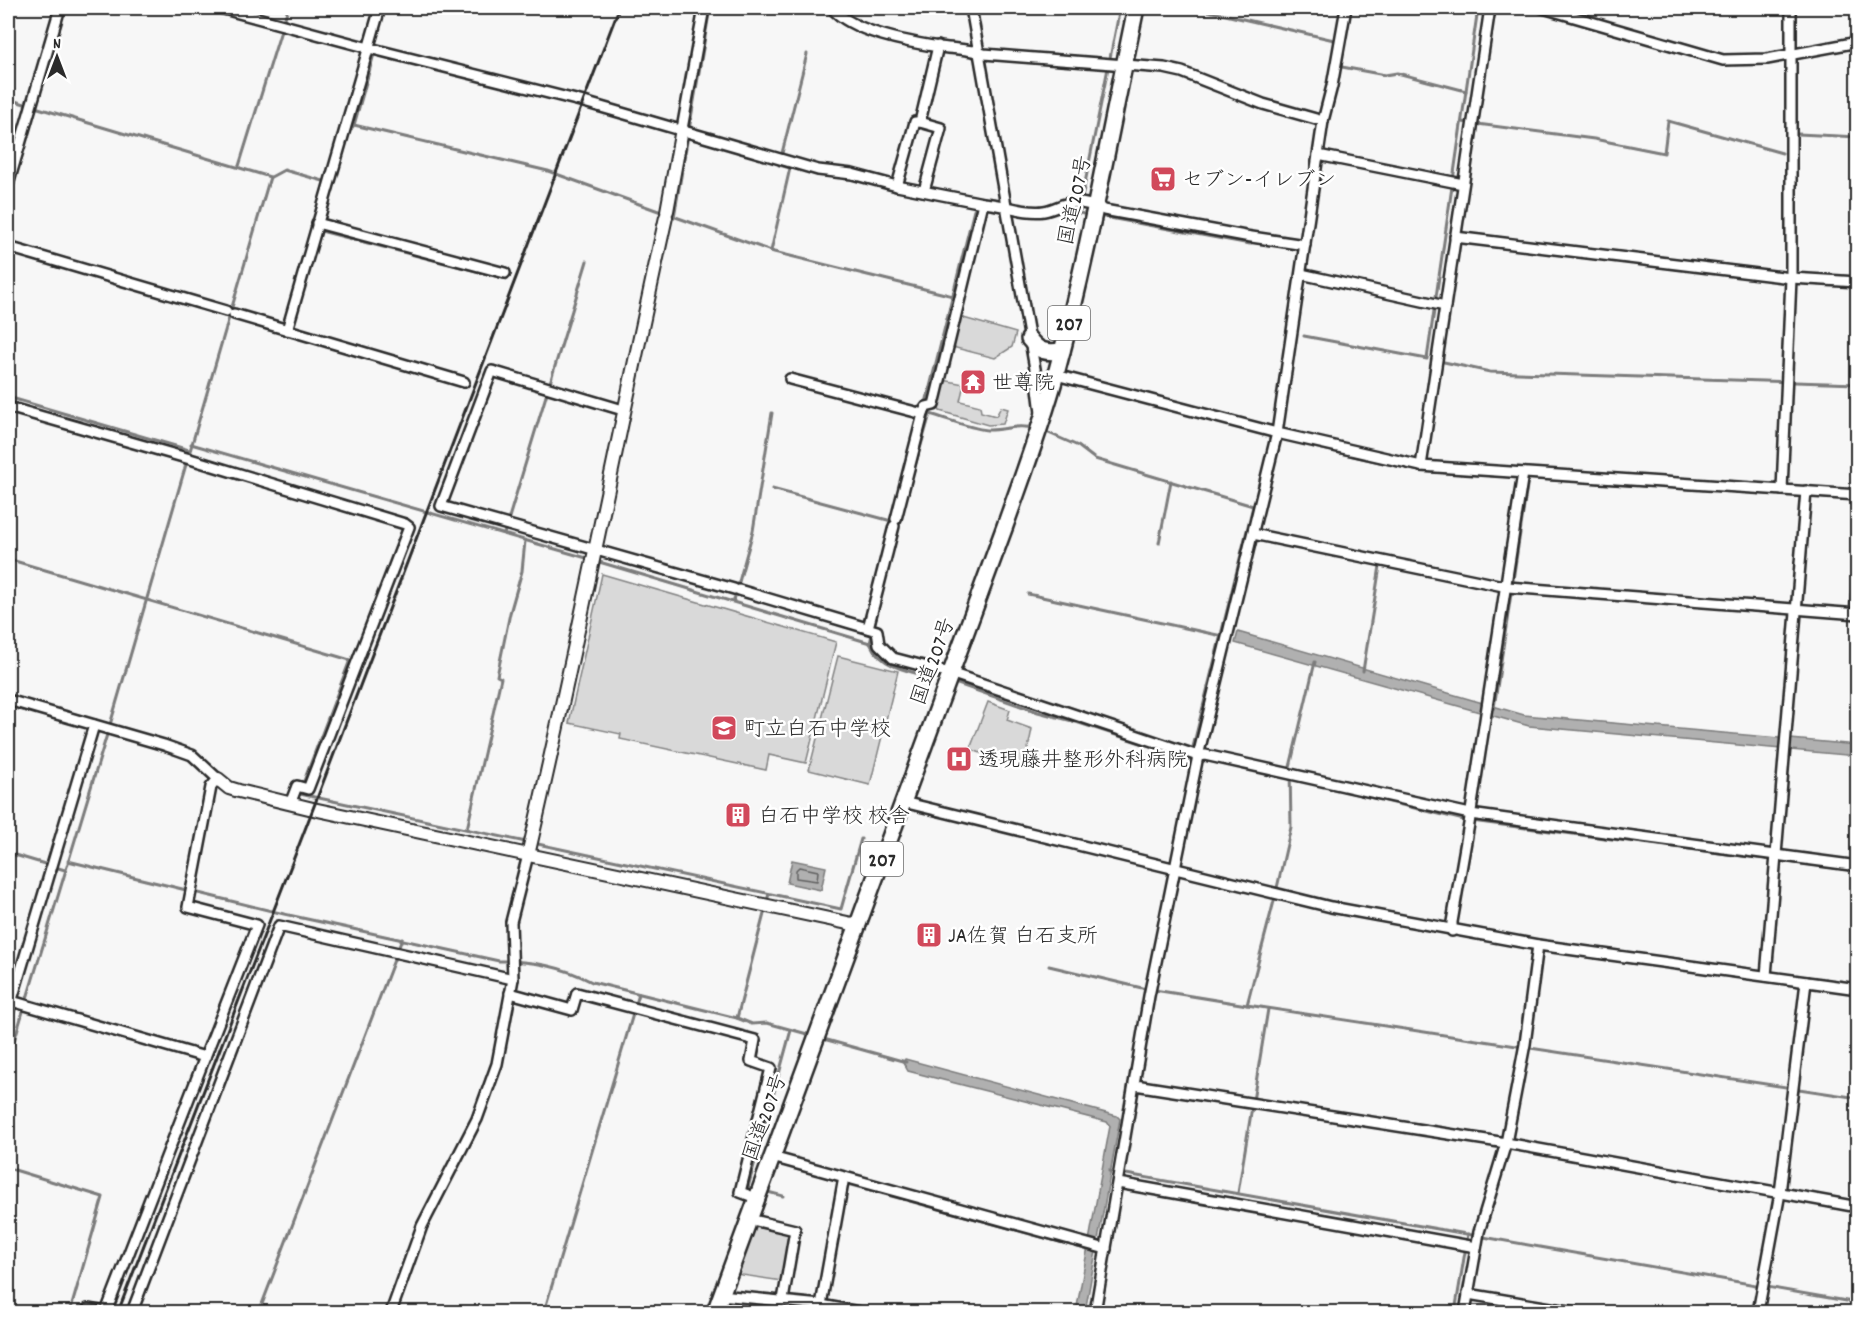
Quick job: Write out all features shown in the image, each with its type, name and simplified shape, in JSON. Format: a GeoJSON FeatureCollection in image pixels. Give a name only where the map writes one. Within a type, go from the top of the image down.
{"type":"FeatureCollection","features":[{"type":"Feature","properties":{"kind":"highway","name":"国道207号"},"geometry":{"type":"LineString","coordinates":[[714,1312],[1005,526],[1056,375],[1114,63],[1136,8]]}},
{"type":"Feature","properties":{"kind":"highway"},"geometry":{"type":"LineString","coordinates":[[1029,339],[1037,349],[1048,353],[1062,351]]}},
{"type":"Feature","properties":{"kind":"street"},"geometry":{"type":"LineString","coordinates":[[8,185],[60,8]]}},
{"type":"Feature","properties":{"kind":"street"},"geometry":{"type":"LineString","coordinates":[[220,8],[686,130],[818,170],[852,174],[924,192],[1012,209],[1044,211],[1066,204],[1245,236],[1305,244]]}},
{"type":"Feature","properties":{"kind":"street"},"geometry":{"type":"LineString","coordinates":[[287,330],[321,224],[328,183],[380,8]]}},
{"type":"Feature","properties":{"kind":"street"},"geometry":{"type":"LineString","coordinates":[[391,1312],[422,1226],[477,1119],[497,1064],[513,979],[511,922],[595,556],[623,410],[686,130],[705,8]]}},
{"type":"Feature","properties":{"kind":"street"},"geometry":{"type":"LineString","coordinates":[[832,8],[840,17],[868,31],[938,46],[979,52],[1164,68],[1182,72],[1263,104],[1323,121]]}},
{"type":"Feature","properties":{"kind":"street"},"geometry":{"type":"LineString","coordinates":[[971,8],[1029,339],[1039,426]]}},
{"type":"Feature","properties":{"kind":"street"},"geometry":{"type":"LineString","coordinates":[[1095,1311],[1103,1248],[1119,1176],[1151,990],[1176,869],[1193,755],[1228,638],[1277,433],[1323,121],[1332,86],[1346,8]]}},
{"type":"Feature","properties":{"kind":"street"},"geometry":{"type":"LineString","coordinates":[[1421,466],[1438,304],[1455,237],[1456,182],[1472,123],[1490,8]]}},
{"type":"Feature","properties":{"kind":"street"},"geometry":{"type":"LineString","coordinates":[[1543,8],[1723,60],[1767,59],[1857,42]]}},
{"type":"Feature","properties":{"kind":"street"},"geometry":{"type":"LineString","coordinates":[[1782,490],[1791,278],[1791,8]]}},
{"type":"Feature","properties":{"kind":"street"},"geometry":{"type":"LineString","coordinates":[[920,122],[938,46]]}},
{"type":"Feature","properties":{"kind":"street"},"geometry":{"type":"LineString","coordinates":[[897,186],[915,122],[920,122],[940,128],[924,192]]}},
{"type":"Feature","properties":{"kind":"street"},"geometry":{"type":"LineString","coordinates":[[1318,155],[1456,182]]}},
{"type":"Feature","properties":{"kind":"street"},"geometry":{"type":"LineString","coordinates":[[983,203],[934,405],[926,407],[923,414],[895,522],[872,629],[879,644],[893,658],[948,678],[1193,755],[1205,755],[1290,774],[1470,819],[1775,859],[1857,866]]}},
{"type":"Feature","properties":{"kind":"street"},"geometry":{"type":"LineString","coordinates":[[321,224],[505,273]]}},
{"type":"Feature","properties":{"kind":"street"},"geometry":{"type":"LineString","coordinates":[[1455,237],[1791,278],[1857,282]]}},
{"type":"Feature","properties":{"kind":"street"},"geometry":{"type":"LineString","coordinates":[[8,247],[464,382]]}},
{"type":"Feature","properties":{"kind":"street"},"geometry":{"type":"LineString","coordinates":[[1301,274],[1438,304]]}},
{"type":"Feature","properties":{"kind":"street"},"geometry":{"type":"LineString","coordinates":[[623,410],[492,371],[441,506],[507,523],[595,556],[737,589],[872,629]]}},
{"type":"Feature","properties":{"kind":"street"},"geometry":{"type":"LineString","coordinates":[[1056,375],[1277,433],[1421,466],[1523,476],[1782,490],[1806,496],[1857,495]]}},
{"type":"Feature","properties":{"kind":"street"},"geometry":{"type":"LineString","coordinates":[[790,379],[923,414]]}},
{"type":"Feature","properties":{"kind":"street"},"geometry":{"type":"LineString","coordinates":[[8,407],[187,458],[409,527],[308,789],[297,786],[290,804]]}},
{"type":"Feature","properties":{"kind":"street"},"geometry":{"type":"LineString","coordinates":[[1452,930],[1488,700],[1509,587],[1523,476]]}},
{"type":"Feature","properties":{"kind":"street"},"geometry":{"type":"LineString","coordinates":[[1766,976],[1806,496]]}},
{"type":"Feature","properties":{"kind":"street"},"geometry":{"type":"LineString","coordinates":[[1253,534],[1509,587],[1857,615]]}},
{"type":"Feature","properties":{"kind":"street"},"geometry":{"type":"LineString","coordinates":[[8,700],[192,755],[229,788],[290,804],[530,847],[765,905],[857,925]]}},
{"type":"Feature","properties":{"kind":"street"},"geometry":{"type":"LineString","coordinates":[[8,1013],[17,1002],[51,866],[103,727]]}},
{"type":"Feature","properties":{"kind":"street"},"geometry":{"type":"LineString","coordinates":[[86,1312],[88,1309],[106,1312],[257,925],[188,906],[211,787],[218,779]]}},
{"type":"Feature","properties":{"kind":"street"},"geometry":{"type":"LineString","coordinates":[[903,802],[1276,894],[1452,930],[1538,945],[1857,989]]}},
{"type":"Feature","properties":{"kind":"street"},"geometry":{"type":"LineString","coordinates":[[132,1312],[279,926],[513,979]]}},
{"type":"Feature","properties":{"kind":"street"},"geometry":{"type":"LineString","coordinates":[[1465,1312],[1473,1242],[1506,1143],[1524,1047],[1538,945]]}},
{"type":"Feature","properties":{"kind":"street"},"geometry":{"type":"LineString","coordinates":[[1758,1312],[1780,1193],[1806,982]]}},
{"type":"Feature","properties":{"kind":"street"},"geometry":{"type":"LineString","coordinates":[[510,993],[572,1010],[577,993],[754,1040],[751,1061],[771,1068],[740,1192],[758,1193]]}},
{"type":"Feature","properties":{"kind":"street"},"geometry":{"type":"LineString","coordinates":[[17,1002],[206,1057]]}},
{"type":"Feature","properties":{"kind":"street"},"geometry":{"type":"LineString","coordinates":[[1135,1085],[1506,1143],[1857,1207]]}},
{"type":"Feature","properties":{"kind":"street"},"geometry":{"type":"LineString","coordinates":[[772,1157],[1103,1248]]}},
{"type":"Feature","properties":{"kind":"street"},"geometry":{"type":"LineString","coordinates":[[1119,1176],[1473,1242]]}},
{"type":"Feature","properties":{"kind":"street"},"geometry":{"type":"LineString","coordinates":[[821,1305],[844,1178]]}},
{"type":"Feature","properties":{"kind":"street"},"geometry":{"type":"LineString","coordinates":[[749,1219],[795,1230],[783,1300]]}},
{"type":"Feature","properties":{"kind":"street"},"geometry":{"type":"LineString","coordinates":[[1468,1294],[1575,1312]]}},
{"type":"Feature","properties":{"kind":"street"},"geometry":{"type":"LineString","coordinates":[[721,1295],[783,1300],[859,1312]]}},
{"type":"Feature","properties":{"kind":"shaded area"},"geometry":{"type":"Polygon","coordinates":[[[960,317],[1016,333],[1012,347],[995,358],[952,347],[960,317]]]}},
{"type":"Feature","properties":{"kind":"shaded area"},"geometry":{"type":"Polygon","coordinates":[[[943,380],[964,384],[960,401],[980,406],[981,412],[996,416],[1001,407],[1008,409],[1003,424],[988,425],[940,411],[937,405],[943,380]]]}},
{"type":"Feature","properties":{"kind":"shaded area"},"geometry":{"type":"Polygon","coordinates":[[[602,574],[836,642],[806,763],[769,755],[766,770],[620,739],[621,734],[569,723],[602,574]]]}},
{"type":"Feature","properties":{"kind":"shaded area"},"geometry":{"type":"Polygon","coordinates":[[[838,656],[898,671],[870,785],[809,770],[838,656]]]}},
{"type":"Feature","properties":{"kind":"shaded area"},"geometry":{"type":"Polygon","coordinates":[[[988,702],[1010,710],[1007,720],[1032,729],[1024,769],[970,749],[988,702]]]}},
{"type":"Feature","properties":{"kind":"shaded area"},"geometry":{"type":"Polygon","coordinates":[[[753,1226],[790,1234],[782,1281],[735,1274],[753,1226]]]}},
{"type":"Feature","properties":{"kind":"water"},"geometry":{"type":"Polygon","coordinates":[[[1238,632],[1524,715],[1857,745],[1857,756],[1529,726],[1235,643],[1238,632]]]}},
{"type":"Feature","properties":{"kind":"water"},"geometry":{"type":"Polygon","coordinates":[[[792,860],[826,867],[821,890],[787,883],[792,860]]]}},
{"type":"Feature","properties":{"kind":"water"},"geometry":{"type":"Polygon","coordinates":[[[905,1059],[1117,1116],[1120,1119],[1085,1312],[1076,1312],[1110,1126],[1107,1122],[908,1071],[903,1062],[905,1059]]]}},
{"type":"Feature","properties":{"kind":"waterway"},"geometry":{"type":"LineString","coordinates":[[239,166],[288,8]]}},
{"type":"Feature","properties":{"kind":"waterway"},"geometry":{"type":"LineString","coordinates":[[674,217],[710,8]]}},
{"type":"Feature","properties":{"kind":"waterway"},"geometry":{"type":"LineString","coordinates":[[1089,215],[1079,213],[1120,8]]}},
{"type":"Feature","properties":{"kind":"waterway"},"geometry":{"type":"LineString","coordinates":[[1195,8],[1334,40]]}},
{"type":"Feature","properties":{"kind":"waterway"},"geometry":{"type":"LineString","coordinates":[[1304,336],[1427,359],[1478,8]]}},
{"type":"Feature","properties":{"kind":"waterway"},"geometry":{"type":"LineString","coordinates":[[374,54],[354,125],[548,171],[664,213]]}},
{"type":"Feature","properties":{"kind":"waterway"},"geometry":{"type":"LineString","coordinates":[[771,251],[790,168],[779,165],[807,54]]}},
{"type":"Feature","properties":{"kind":"waterway"},"geometry":{"type":"LineString","coordinates":[[1342,67],[1385,75],[1397,73],[1466,91]]}},
{"type":"Feature","properties":{"kind":"waterway"},"geometry":{"type":"LineString","coordinates":[[8,99],[270,177],[112,718],[8,1061]]}},
{"type":"Feature","properties":{"kind":"waterway"},"geometry":{"type":"LineString","coordinates":[[1462,122],[1594,139],[1664,153],[1668,121],[1782,153]]}},
{"type":"Feature","properties":{"kind":"waterway"},"geometry":{"type":"LineString","coordinates":[[333,184],[349,132],[354,125]]}},
{"type":"Feature","properties":{"kind":"waterway"},"geometry":{"type":"LineString","coordinates":[[1798,134],[1858,137]]}},
{"type":"Feature","properties":{"kind":"waterway"},"geometry":{"type":"LineString","coordinates":[[271,177],[284,170],[327,182]]}},
{"type":"Feature","properties":{"kind":"waterway"},"geometry":{"type":"LineString","coordinates":[[334,185],[321,231],[507,279]]}},
{"type":"Feature","properties":{"kind":"waterway"},"geometry":{"type":"LineString","coordinates":[[926,403],[974,210]]}},
{"type":"Feature","properties":{"kind":"waterway"},"geometry":{"type":"LineString","coordinates":[[670,215],[774,252],[953,296]]}},
{"type":"Feature","properties":{"kind":"waterway"},"geometry":{"type":"LineString","coordinates":[[1099,216],[1250,244]]}},
{"type":"Feature","properties":{"kind":"waterway"},"geometry":{"type":"LineString","coordinates":[[504,534],[587,261]]}},
{"type":"Feature","properties":{"kind":"waterway"},"geometry":{"type":"LineString","coordinates":[[1444,362],[1490,372],[1858,384]]}},
{"type":"Feature","properties":{"kind":"waterway"},"geometry":{"type":"LineString","coordinates":[[8,397],[189,450]]}},
{"type":"Feature","properties":{"kind":"waterway"},"geometry":{"type":"LineString","coordinates":[[734,600],[753,531],[772,413]]}},
{"type":"Feature","properties":{"kind":"waterway"},"geometry":{"type":"LineString","coordinates":[[906,497],[930,414],[980,429],[1017,427],[1035,429]]}},
{"type":"Feature","properties":{"kind":"waterway"},"geometry":{"type":"LineString","coordinates":[[952,682],[1038,712],[1190,759],[1253,506],[1095,459],[1078,446],[1044,431]]}},
{"type":"Feature","properties":{"kind":"waterway"},"geometry":{"type":"LineString","coordinates":[[191,444],[590,559]]}},
{"type":"Feature","properties":{"kind":"waterway"},"geometry":{"type":"LineString","coordinates":[[1314,447],[1419,471],[1858,500]]}},
{"type":"Feature","properties":{"kind":"waterway"},"geometry":{"type":"LineString","coordinates":[[1494,708],[1528,479]]}},
{"type":"Feature","properties":{"kind":"waterway"},"geometry":{"type":"LineString","coordinates":[[1159,543],[1171,481]]}},
{"type":"Feature","properties":{"kind":"waterway"},"geometry":{"type":"LineString","coordinates":[[772,489],[899,523]]}},
{"type":"Feature","properties":{"kind":"waterway"},"geometry":{"type":"LineString","coordinates":[[1858,524],[1850,607],[1858,607]]}},
{"type":"Feature","properties":{"kind":"waterway"},"geometry":{"type":"LineString","coordinates":[[467,829],[501,678],[497,676],[510,613],[522,571],[525,541]]}},
{"type":"Feature","properties":{"kind":"waterway"},"geometry":{"type":"LineString","coordinates":[[870,643],[890,558]]}},
{"type":"Feature","properties":{"kind":"waterway"},"geometry":{"type":"LineString","coordinates":[[8,559],[350,660],[304,781]]}},
{"type":"Feature","properties":{"kind":"waterway"},"geometry":{"type":"LineString","coordinates":[[596,561],[870,643],[875,652],[891,665],[943,680]]}},
{"type":"Feature","properties":{"kind":"waterway"},"geometry":{"type":"LineString","coordinates":[[1363,671],[1380,566]]}},
{"type":"Feature","properties":{"kind":"waterway"},"geometry":{"type":"LineString","coordinates":[[1028,594],[1222,636]]}},
{"type":"Feature","properties":{"kind":"waterway"},"geometry":{"type":"LineString","coordinates":[[1247,1005],[1291,827],[1290,767],[1315,662]]}},
{"type":"Feature","properties":{"kind":"waterway"},"geometry":{"type":"LineString","coordinates":[[1336,789],[1464,820],[1858,871]]}},
{"type":"Feature","properties":{"kind":"waterway"},"geometry":{"type":"LineString","coordinates":[[300,794],[526,842]]}},
{"type":"Feature","properties":{"kind":"waterway"},"geometry":{"type":"LineString","coordinates":[[533,843],[841,909],[861,839]]}},
{"type":"Feature","properties":{"kind":"waterway"},"geometry":{"type":"LineString","coordinates":[[8,853],[65,870]]}},
{"type":"Feature","properties":{"kind":"waterway"},"geometry":{"type":"LineString","coordinates":[[68,861],[284,914],[499,961],[547,966],[570,972],[592,982],[737,1018],[765,910]]}},
{"type":"Feature","properties":{"kind":"waterway"},"geometry":{"type":"LineString","coordinates":[[766,904],[769,894]]}},
{"type":"Feature","properties":{"kind":"waterway"},"geometry":{"type":"LineString","coordinates":[[259,1312],[402,939]]}},
{"type":"Feature","properties":{"kind":"waterway"},"geometry":{"type":"LineString","coordinates":[[1049,966],[1142,988],[1858,1098]]}},
{"type":"Feature","properties":{"kind":"waterway"},"geometry":{"type":"LineString","coordinates":[[544,1312],[639,994]]}},
{"type":"Feature","properties":{"kind":"waterway"},"geometry":{"type":"LineString","coordinates":[[1238,1193],[1268,1009]]}},
{"type":"Feature","properties":{"kind":"waterway"},"geometry":{"type":"LineString","coordinates":[[737,1018],[752,1024],[767,1023],[811,1035]]}},
{"type":"Feature","properties":{"kind":"waterway"},"geometry":{"type":"LineString","coordinates":[[755,1189],[748,1187],[791,1030]]}},
{"type":"Feature","properties":{"kind":"waterway"},"geometry":{"type":"LineString","coordinates":[[820,1038],[906,1062]]}},
{"type":"Feature","properties":{"kind":"waterway"},"geometry":{"type":"LineString","coordinates":[[8,1168],[103,1197],[70,1312]]}},
{"type":"Feature","properties":{"kind":"waterway"},"geometry":{"type":"LineString","coordinates":[[1109,1171],[1858,1303]]}},
{"type":"Feature","properties":{"kind":"waterway"},"geometry":{"type":"LineString","coordinates":[[851,1185],[1089,1250]]}},
{"type":"Feature","properties":{"kind":"waterway"},"geometry":{"type":"LineString","coordinates":[[764,1191],[783,1196]]}},
{"type":"Feature","properties":{"kind":"waterway"},"geometry":{"type":"LineString","coordinates":[[1455,1312],[1468,1234]]}},
{"type":"Feature","properties":{"kind":"railway"},"geometry":{"type":"LineString","coordinates":[[118,1312],[619,8]]}},
{"type":"Feature","properties":{"kind":"place","name":"セブン-イレブン"},"geometry":{"type":"Point","coordinates":[1163,179]}},
{"type":"Feature","properties":{"kind":"place","name":"世尊院"},"geometry":{"type":"Point","coordinates":[973,382]}},
{"type":"Feature","properties":{"kind":"place","name":"町立白石中学校"},"geometry":{"type":"Point","coordinates":[724,728]}},
{"type":"Feature","properties":{"kind":"place","name":"透現藤井整形外科病院"},"geometry":{"type":"Point","coordinates":[959,759]}},
{"type":"Feature","properties":{"kind":"place","name":"白石中学校 校舎"},"geometry":{"type":"Point","coordinates":[738,815]}},
{"type":"Feature","properties":{"kind":"place","name":"JA佐賀 白石支所"},"geometry":{"type":"Point","coordinates":[929,935]}}]}
